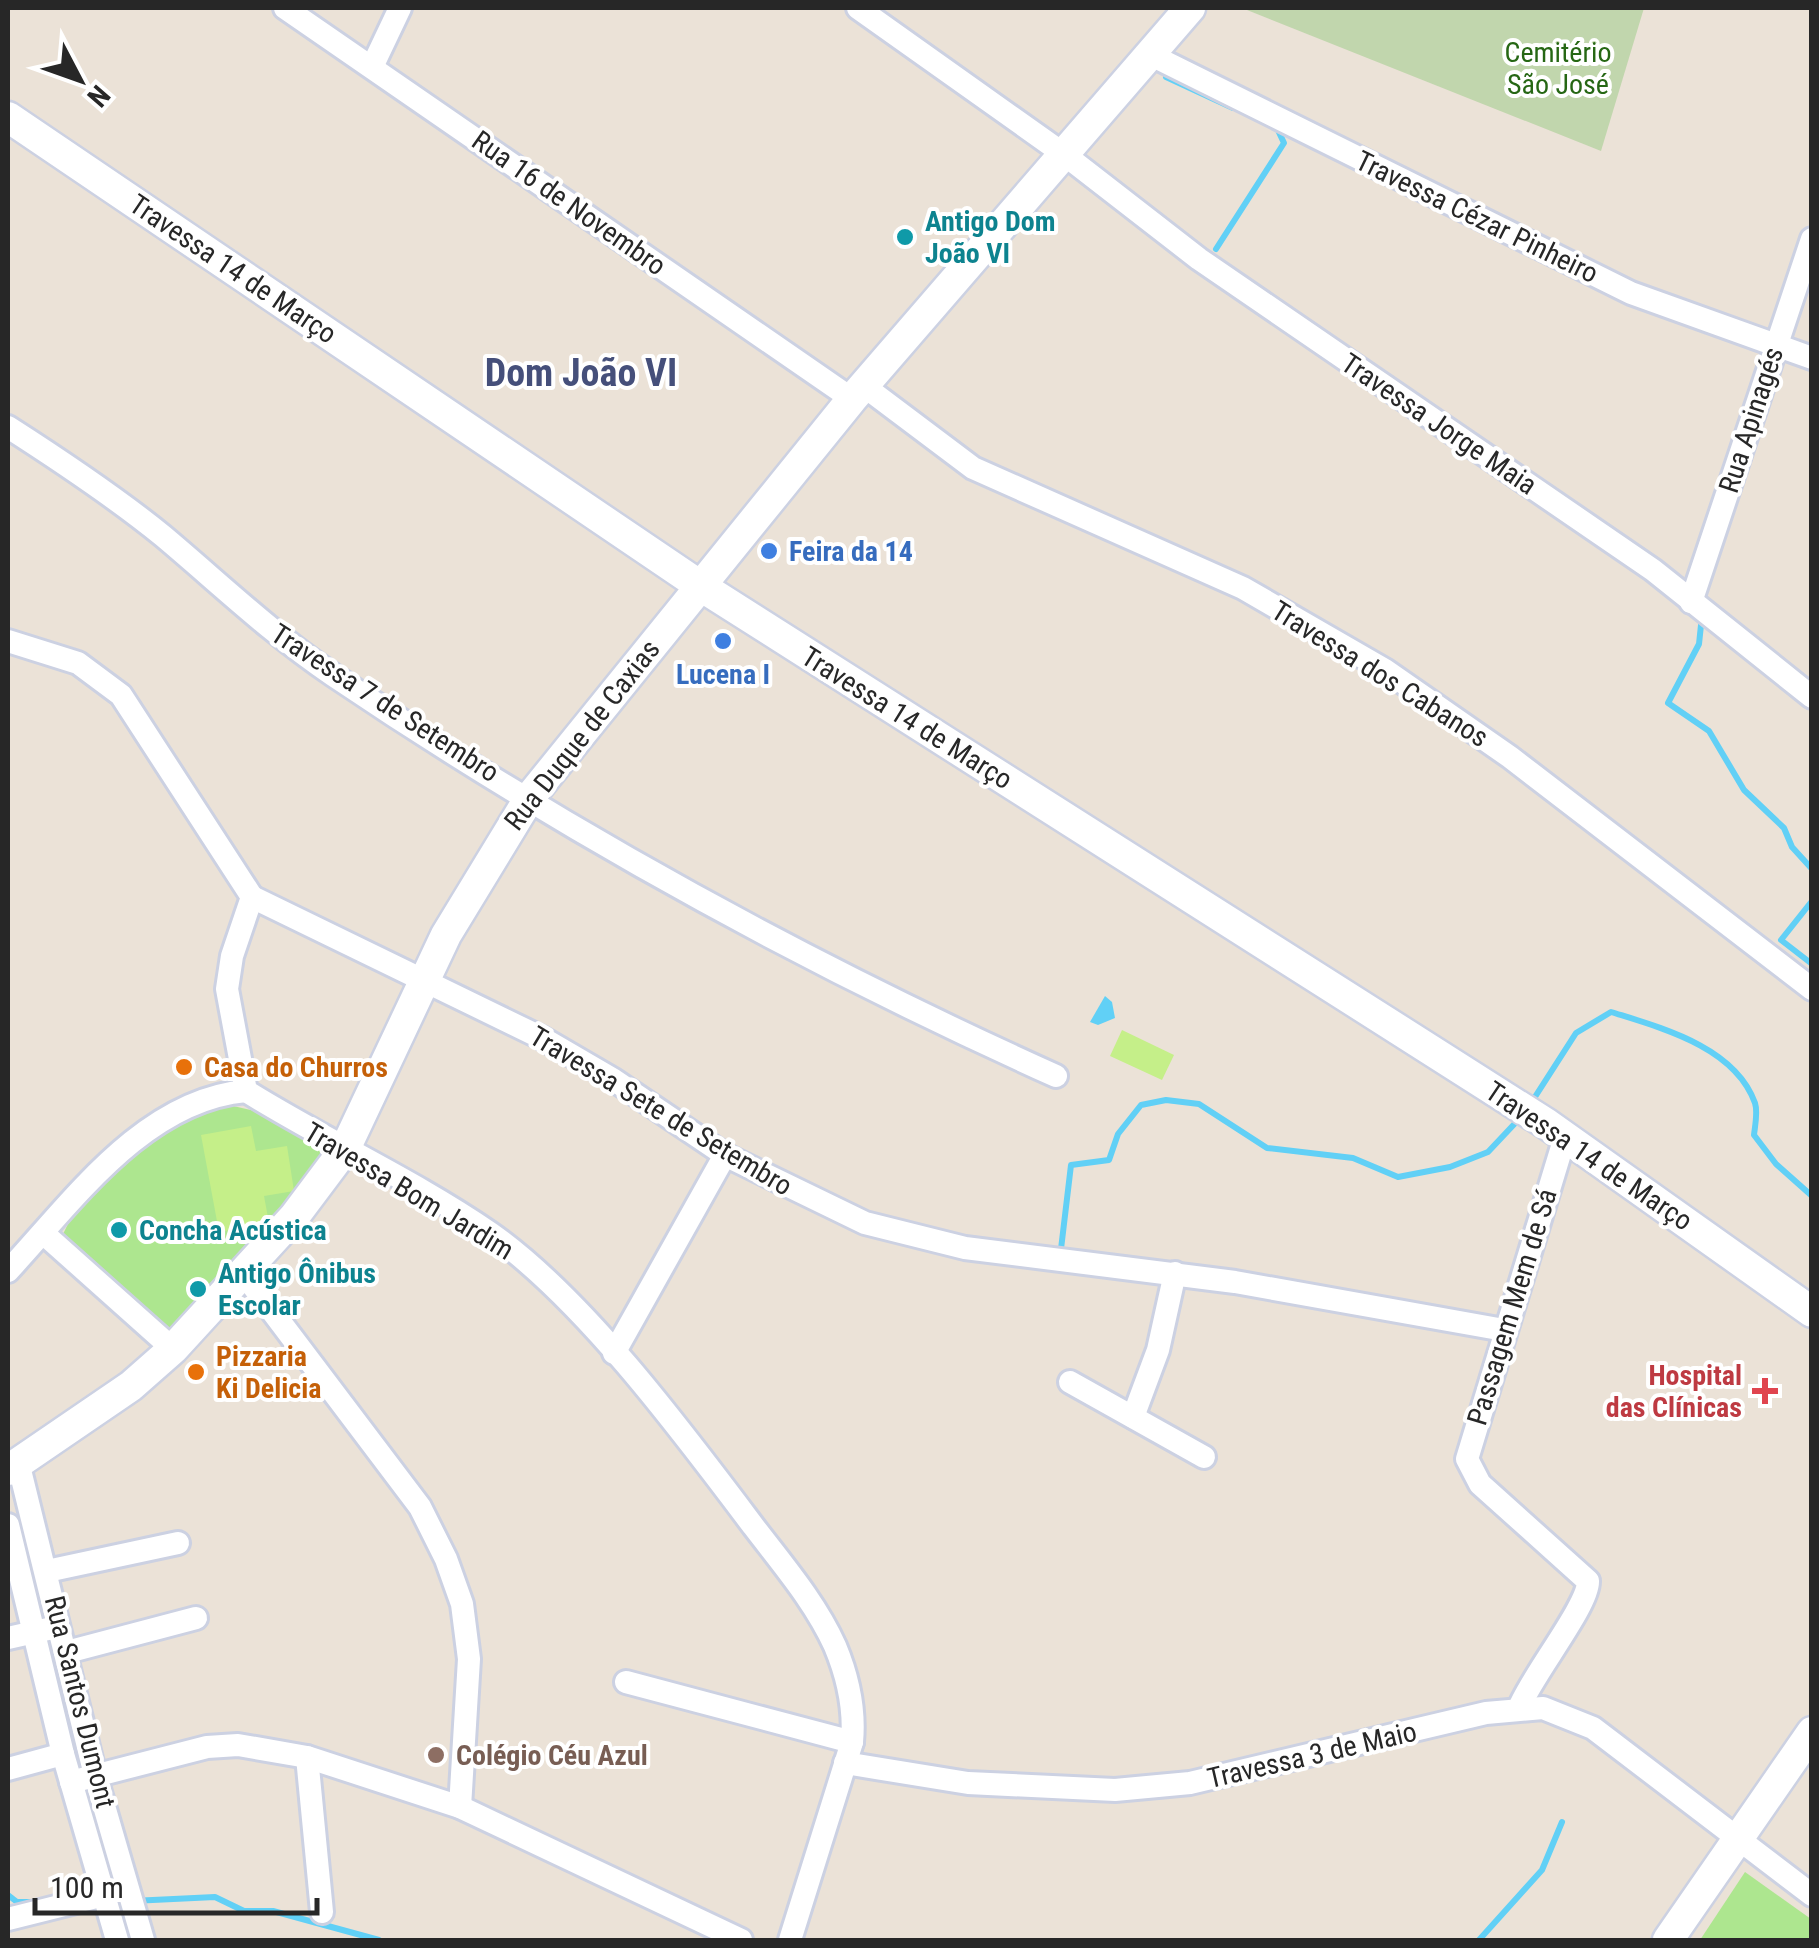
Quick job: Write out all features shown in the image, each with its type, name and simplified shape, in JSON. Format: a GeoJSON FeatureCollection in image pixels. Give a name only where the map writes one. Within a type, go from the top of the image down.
{"type":"FeatureCollection","features":[{"type":"Feature","properties":{"kind":"street","name":"Rua 16 de Novembro"},"geometry":{"type":"LineString","coordinates":[[285,8],[858,392]]}},
{"type":"Feature","properties":{"kind":"street"},"geometry":{"type":"LineString","coordinates":[[372,67],[400,8]]}},
{"type":"Feature","properties":{"kind":"street","name":"Travessa Jorge Maia"},"geometry":{"type":"LineString","coordinates":[[858,8],[1065,155],[1199,259],[1606,536],[1812,696]]}},
{"type":"Feature","properties":{"kind":"street","name":"Rua Duque de Caxias"},"geometry":{"type":"LineString","coordinates":[[13,1466],[131,1386],[173,1349],[244,1274],[346,1149],[470,891],[530,797],[858,392],[1190,8]]}},
{"type":"Feature","properties":{"kind":"street","name":"Travessa Cézar Pinheiro"},"geometry":{"type":"LineString","coordinates":[[1151,55],[1631,294],[1812,358]]}},
{"type":"Feature","properties":{"kind":"street","name":"Travessa 14 de Março"},"geometry":{"type":"LineString","coordinates":[[8,116],[699,585],[1565,1136],[1812,1312]]}},
{"type":"Feature","properties":{"kind":"street","name":"Rua Apinagés"},"geometry":{"type":"LineString","coordinates":[[1691,602],[1812,239]]}},
{"type":"Feature","properties":{"kind":"street","name":"Travessa dos Cabanos"},"geometry":{"type":"LineString","coordinates":[[858,392],[973,468],[1213,574],[1370,660],[1510,757],[1811,989]]}},
{"type":"Feature","properties":{"kind":"street","name":"Travessa 7 de Setembro"},"geometry":{"type":"LineString","coordinates":[[8,427],[131,512],[333,675],[530,797],[854,984],[1056,1076]]}},
{"type":"Feature","properties":{"kind":"street"},"geometry":{"type":"LineString","coordinates":[[8,641],[78,664],[122,695],[252,897],[232,956],[227,990],[246,1091],[204,1098],[161,1119],[8,1271]]}},
{"type":"Feature","properties":{"kind":"street","name":"Travessa Sete de Setembro"},"geometry":{"type":"LineString","coordinates":[[252,897],[577,1057],[725,1155],[812,1200],[909,1237],[965,1248],[1175,1273],[1504,1330]]}},
{"type":"Feature","properties":{"kind":"street","name":"Travessa Bom Jardim"},"geometry":{"type":"LineString","coordinates":[[246,1091],[491,1234],[534,1269],[614,1353],[713,1472],[814,1608],[846,1678],[854,1720],[848,1753],[790,1940]]}},
{"type":"Feature","properties":{"kind":"street","name":"Passagem Mem de Sá"},"geometry":{"type":"LineString","coordinates":[[1519,1708],[1539,1666],[1581,1608],[1588,1589],[1584,1574],[1471,1472],[1470,1444],[1565,1136]]}},
{"type":"Feature","properties":{"kind":"street"},"geometry":{"type":"LineString","coordinates":[[614,1353],[725,1155]]}},
{"type":"Feature","properties":{"kind":"street"},"geometry":{"type":"LineString","coordinates":[[44,1232],[173,1349]]}},
{"type":"Feature","properties":{"kind":"street"},"geometry":{"type":"LineString","coordinates":[[1133,1417],[1158,1350],[1175,1273]]}},
{"type":"Feature","properties":{"kind":"street"},"geometry":{"type":"LineString","coordinates":[[244,1274],[420,1506],[446,1559],[462,1604],[469,1659],[460,1806]]}},
{"type":"Feature","properties":{"kind":"street"},"geometry":{"type":"LineString","coordinates":[[1070,1382],[1204,1458]]}},
{"type":"Feature","properties":{"kind":"street","name":"Rua Santos Dumont"},"geometry":{"type":"LineString","coordinates":[[13,1466],[47,1571],[96,1775],[143,1940]]}},
{"type":"Feature","properties":{"kind":"street","name":"Rua Santos Dumont"},"geometry":{"type":"LineString","coordinates":[[8,1525],[63,1754],[117,1940]]}},
{"type":"Feature","properties":{"kind":"street"},"geometry":{"type":"LineString","coordinates":[[47,1571],[178,1542]]}},
{"type":"Feature","properties":{"kind":"street"},"geometry":{"type":"LineString","coordinates":[[67,1652],[196,1618]]}},
{"type":"Feature","properties":{"kind":"street"},"geometry":{"type":"LineString","coordinates":[[8,1638],[60,1626]]}},
{"type":"Feature","properties":{"kind":"street","name":"Travessa 3 de Maio"},"geometry":{"type":"LineString","coordinates":[[626,1682],[848,1753],[968,1783],[1115,1790],[1190,1783],[1519,1708],[1543,1708],[1593,1728],[1812,1895]]}},
{"type":"Feature","properties":{"kind":"street"},"geometry":{"type":"LineString","coordinates":[[1668,1940],[1812,1732]]}},
{"type":"Feature","properties":{"kind":"street"},"geometry":{"type":"LineString","coordinates":[[71,1782],[222,1746],[308,1757],[460,1806],[741,1940]]}},
{"type":"Feature","properties":{"kind":"street"},"geometry":{"type":"LineString","coordinates":[[8,1769],[63,1754]]}},
{"type":"Feature","properties":{"kind":"street"},"geometry":{"type":"LineString","coordinates":[[308,1757],[322,1912]]}},
{"type":"Feature","properties":{"kind":"street"},"geometry":{"type":"LineString","coordinates":[[8,1919],[107,1901],[135,1902]]}},
{"type":"Feature","properties":{"kind":"green space","name":"Cemitério São José"},"geometry":{"type":"Polygon","coordinates":[[[1242,8],[1644,8],[1601,151],[1242,8]]]}},
{"type":"Feature","properties":{"kind":"green space"},"geometry":{"type":"Polygon","coordinates":[[[1122,1030],[1174,1055],[1162,1080],[1110,1056],[1122,1030]]]}},
{"type":"Feature","properties":{"kind":"green space"},"geometry":{"type":"Polygon","coordinates":[[[229,1105],[259,1112],[327,1152],[306,1189],[172,1333],[63,1234],[69,1222],[141,1150],[182,1122],[229,1105]]]}},
{"type":"Feature","properties":{"kind":"green space"},"geometry":{"type":"Polygon","coordinates":[[[251,1126],[256,1151],[287,1146],[294,1191],[264,1196],[269,1223],[219,1232],[201,1135],[251,1126]]]}},
{"type":"Feature","properties":{"kind":"green space"},"geometry":{"type":"Polygon","coordinates":[[[1745,1872],[1811,1919],[1811,1940],[1700,1940],[1745,1872]]]}},
{"type":"Feature","properties":{"kind":"water"},"geometry":{"type":"Polygon","coordinates":[[[1105,996],[1112,1002],[1115,1018],[1098,1025],[1090,1022],[1105,996]]]}},
{"type":"Feature","properties":{"kind":"waterway"},"geometry":{"type":"LineString","coordinates":[[1166,77],[1233,108]]}},
{"type":"Feature","properties":{"kind":"waterway"},"geometry":{"type":"LineString","coordinates":[[1216,249],[1284,143],[1277,128]]}},
{"type":"Feature","properties":{"kind":"waterway"},"geometry":{"type":"LineString","coordinates":[[1701,625],[1699,644],[1668,703],[1709,731],[1744,790],[1784,828],[1792,847],[1812,869]]}},
{"type":"Feature","properties":{"kind":"waterway"},"geometry":{"type":"LineString","coordinates":[[1812,901],[1781,940],[1812,964]]}},
{"type":"Feature","properties":{"kind":"waterway"},"geometry":{"type":"LineString","coordinates":[[1533,1100],[1576,1033],[1611,1012],[1652,1025],[1695,1042],[1731,1067],[1755,1103],[1754,1135],[1776,1164],[1812,1196]]}},
{"type":"Feature","properties":{"kind":"waterway"},"geometry":{"type":"LineString","coordinates":[[1061,1249],[1071,1165],[1109,1160],[1118,1134],[1141,1105],[1166,1100],[1199,1104],[1267,1148],[1353,1158],[1398,1177],[1450,1167],[1488,1152],[1520,1118]]}},
{"type":"Feature","properties":{"kind":"waterway"},"geometry":{"type":"LineString","coordinates":[[1479,1940],[1542,1870],[1562,1822]]}},
{"type":"Feature","properties":{"kind":"waterway"},"geometry":{"type":"LineString","coordinates":[[8,1895],[17,1902],[39,1902]]}},
{"type":"Feature","properties":{"kind":"waterway"},"geometry":{"type":"LineString","coordinates":[[111,1902],[215,1897],[244,1911],[273,1911],[379,1940]]}},
{"type":"Feature","properties":{"kind":"place","name":"Antigo Dom João VI"},"geometry":{"type":"Point","coordinates":[905,237]}},
{"type":"Feature","properties":{"kind":"place","name":"Feira da 14"},"geometry":{"type":"Point","coordinates":[769,551]}},
{"type":"Feature","properties":{"kind":"place","name":"Lucena I"},"geometry":{"type":"Point","coordinates":[723,641]}},
{"type":"Feature","properties":{"kind":"place","name":"Casa do Churros"},"geometry":{"type":"Point","coordinates":[184,1067]}},
{"type":"Feature","properties":{"kind":"place","name":"Concha Acústica"},"geometry":{"type":"Point","coordinates":[119,1230]}},
{"type":"Feature","properties":{"kind":"place","name":"Antigo Ônibus Escolar"},"geometry":{"type":"Point","coordinates":[198,1289]}},
{"type":"Feature","properties":{"kind":"place","name":"Pizzaria Ki Delicia"},"geometry":{"type":"Point","coordinates":[196,1372]}},
{"type":"Feature","properties":{"kind":"place","name":"Hospital das Clínicas"},"geometry":{"type":"Point","coordinates":[1765,1391]}},
{"type":"Feature","properties":{"kind":"place","name":"Colégio Céu Azul"},"geometry":{"type":"Point","coordinates":[436,1755]}},
{"type":"Feature","properties":{"kind":"district","name":"Dom João VI"},"geometry":{"type":"Point","coordinates":[581,373]}}]}
